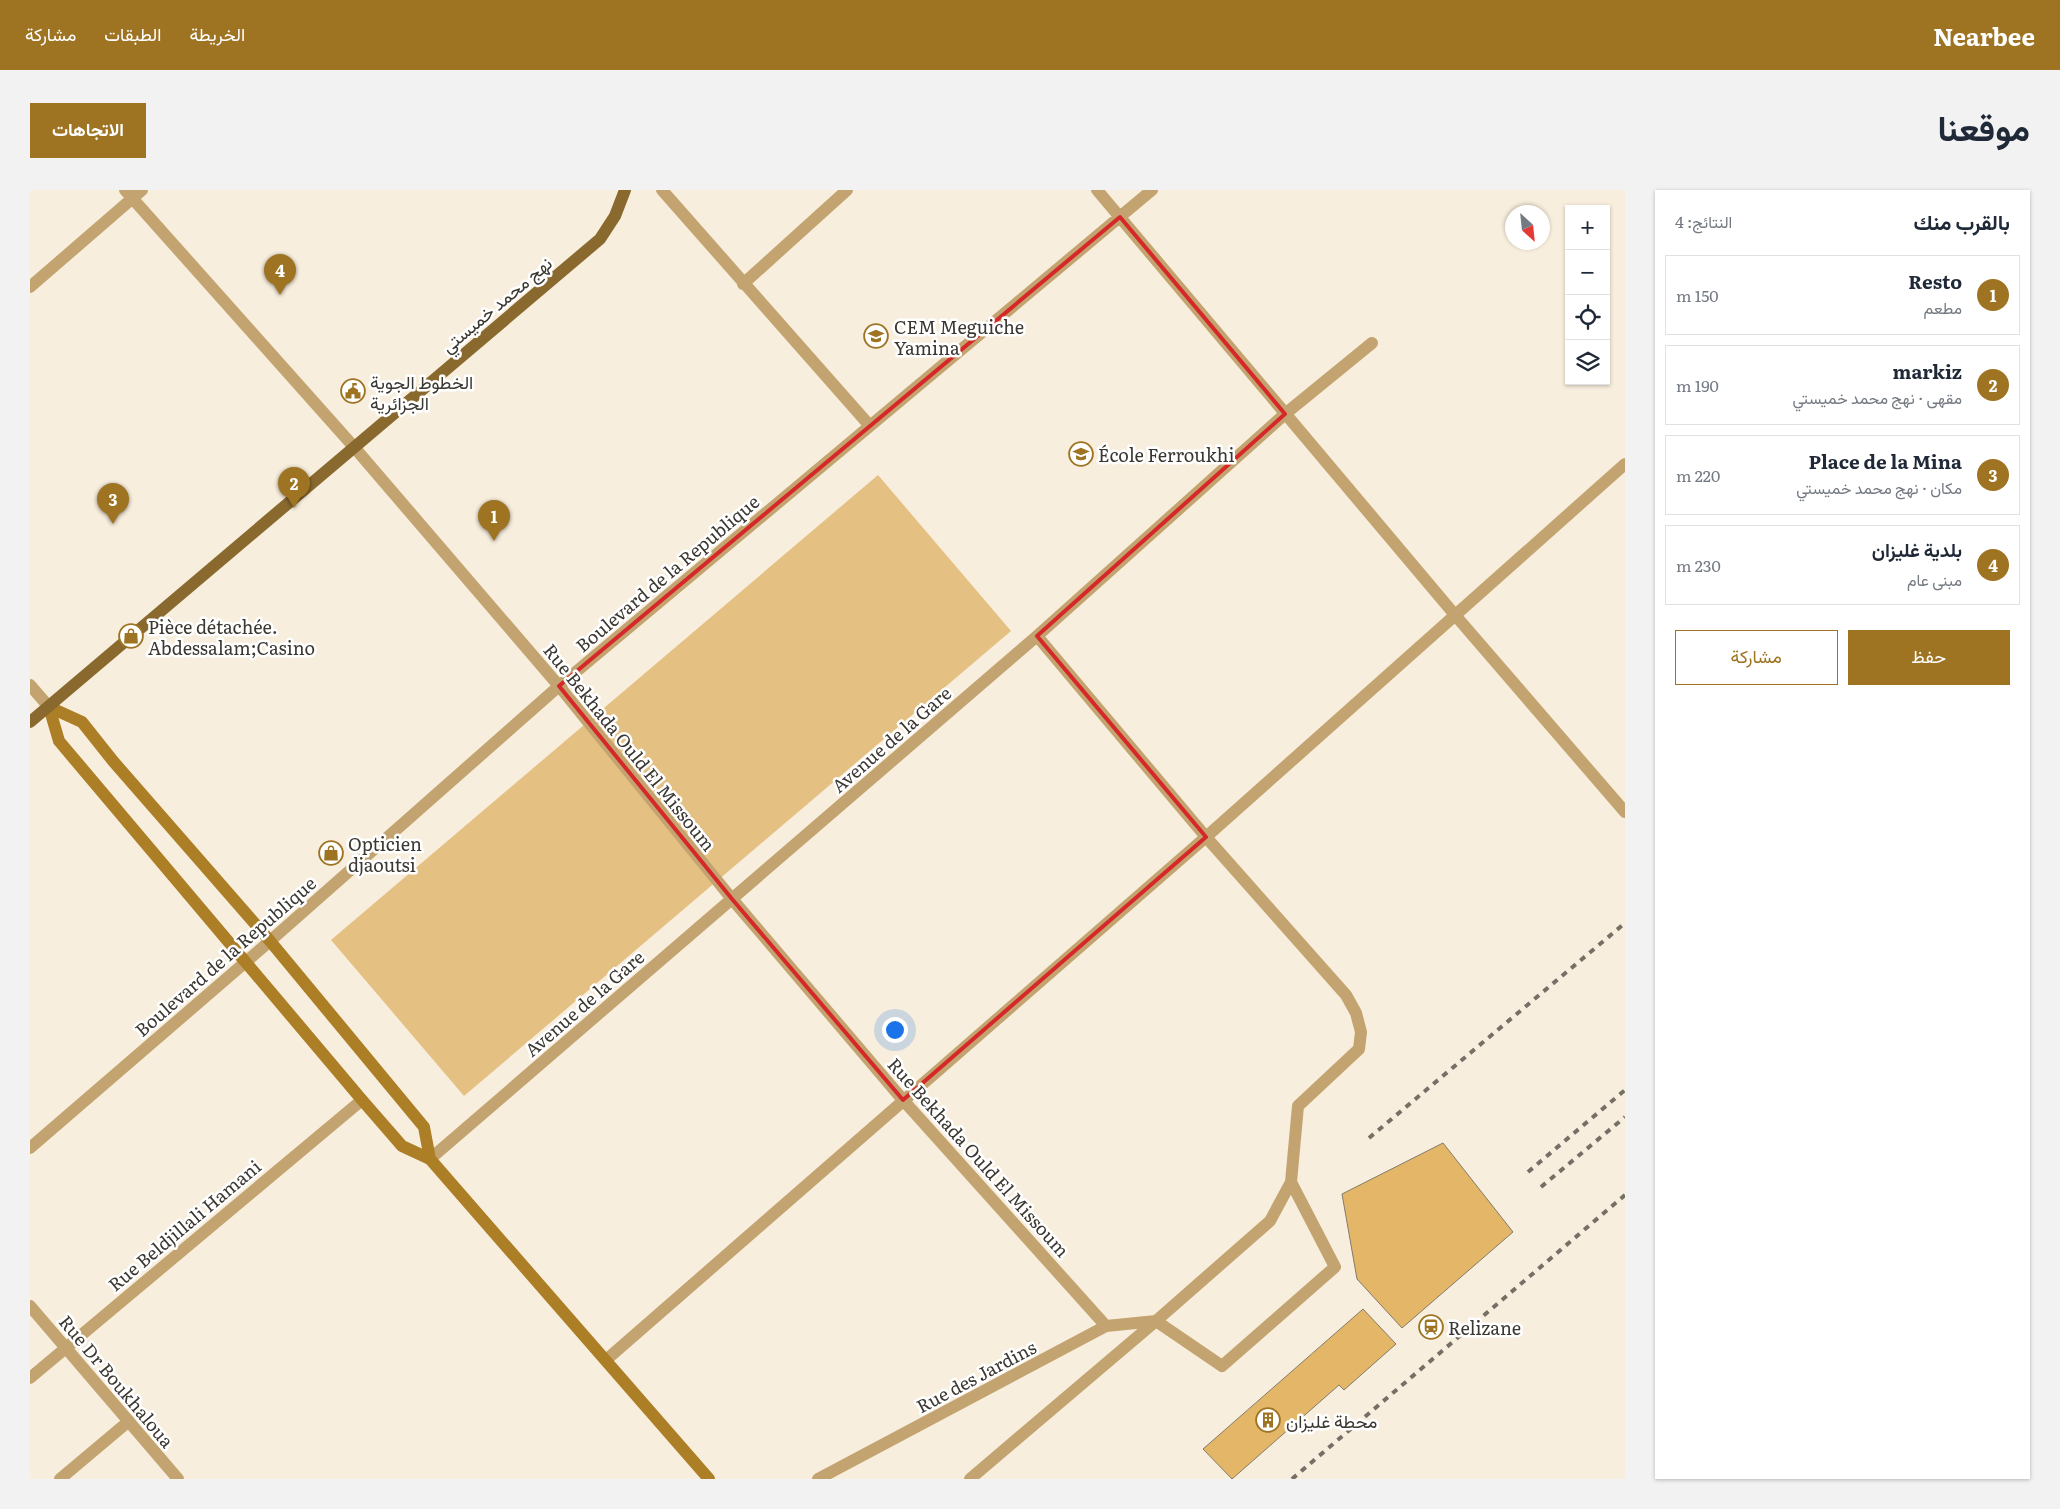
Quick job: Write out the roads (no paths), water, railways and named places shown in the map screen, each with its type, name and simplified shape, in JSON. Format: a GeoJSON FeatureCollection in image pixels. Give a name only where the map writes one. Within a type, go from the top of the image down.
{"type":"FeatureCollection","features":[{"type":"Feature","properties":{"kind":"main road","name":"نهج محمد خميستي"},"geometry":{"type":"LineString","coordinates":[[30,722],[600,239],[615,216],[625,190]]}},
{"type":"Feature","properties":{"kind":"street"},"geometry":{"type":"LineString","coordinates":[[30,287],[128,194],[142,190]]}},
{"type":"Feature","properties":{"kind":"street"},"geometry":{"type":"LineString","coordinates":[[662,190],[870,426]]}},
{"type":"Feature","properties":{"kind":"street"},"geometry":{"type":"LineString","coordinates":[[743,284],[847,190]]}},
{"type":"Feature","properties":{"kind":"street"},"geometry":{"type":"LineString","coordinates":[[1097,190],[1455,615],[1625,812]]}},
{"type":"Feature","properties":{"kind":"street","name":"Boulevard de la Republique"},"geometry":{"type":"LineString","coordinates":[[30,1148],[270,941],[559,686],[1152,190]]}},
{"type":"Feature","properties":{"kind":"street","name":"Rue Bekhada Ould El Missoum"},"geometry":{"type":"LineString","coordinates":[[128,194],[354,447],[559,686],[732,899],[903,1100],[1106,1326]]}},
{"type":"Feature","properties":{"kind":"street","name":"Avenue de la Gare"},"geometry":{"type":"LineString","coordinates":[[430,1159],[1037,636],[1285,414],[1372,343]]}},
{"type":"Feature","properties":{"kind":"street"},"geometry":{"type":"LineString","coordinates":[[606,1360],[1206,837],[1625,464]]}},
{"type":"Feature","properties":{"kind":"street"},"geometry":{"type":"LineString","coordinates":[[970,1479],[1270,1221],[1291,1182],[1298,1106],[1359,1049],[1361,1032],[1356,1014],[1346,995],[1206,837],[1037,636]]}},
{"type":"Feature","properties":{"kind":"street"},"geometry":{"type":"LineString","coordinates":[[30,685],[49,707],[59,741],[362,1100],[402,1146],[430,1159],[709,1479]]}},
{"type":"Feature","properties":{"kind":"street"},"geometry":{"type":"LineString","coordinates":[[49,707],[82,722],[113,762],[270,941],[424,1127],[430,1159]]}},
{"type":"Feature","properties":{"kind":"street","name":"Rue Beldjillali Hamani"},"geometry":{"type":"LineString","coordinates":[[30,1378],[362,1100]]}},
{"type":"Feature","properties":{"kind":"street"},"geometry":{"type":"LineString","coordinates":[[1156,1321],[1222,1366],[1335,1266],[1291,1182]]}},
{"type":"Feature","properties":{"kind":"street","name":"Rue Dr Boukhaloua"},"geometry":{"type":"LineString","coordinates":[[30,1306],[178,1479]]}},
{"type":"Feature","properties":{"kind":"street","name":"Rue des Jardins"},"geometry":{"type":"LineString","coordinates":[[818,1479],[1106,1326],[1156,1321]]}},
{"type":"Feature","properties":{"kind":"street"},"geometry":{"type":"LineString","coordinates":[[60,1479],[129,1421]]}},
{"type":"Feature","properties":{"kind":"railway"},"geometry":{"type":"LineString","coordinates":[[1369,1138],[1625,923]]}},
{"type":"Feature","properties":{"kind":"railway"},"geometry":{"type":"LineString","coordinates":[[1528,1172],[1625,1090]]}},
{"type":"Feature","properties":{"kind":"railway"},"geometry":{"type":"LineString","coordinates":[[1541,1187],[1625,1117]]}},
{"type":"Feature","properties":{"kind":"railway"},"geometry":{"type":"LineString","coordinates":[[1292,1479],[1625,1195]]}},
{"type":"Feature","properties":{"kind":"place","name":"بلدية غليزان"},"geometry":{"type":"Point","coordinates":[280,295]}},
{"type":"Feature","properties":{"kind":"place","name":"CEM Meguiche Yamina"},"geometry":{"type":"Point","coordinates":[876,336]}},
{"type":"Feature","properties":{"kind":"place","name":"الخطوط الجوية الجزائرية"},"geometry":{"type":"Point","coordinates":[353,391]}},
{"type":"Feature","properties":{"kind":"place","name":"École Ferroukhi"},"geometry":{"type":"Point","coordinates":[1081,454]}},
{"type":"Feature","properties":{"kind":"place","name":"markiz"},"geometry":{"type":"Point","coordinates":[294,508]}},
{"type":"Feature","properties":{"kind":"place","name":"Place de la Mina"},"geometry":{"type":"Point","coordinates":[113,524]}},
{"type":"Feature","properties":{"kind":"place","name":"Resto"},"geometry":{"type":"Point","coordinates":[494,541]}},
{"type":"Feature","properties":{"kind":"place","name":"Pièce détachée. Abdessalam;Casino"},"geometry":{"type":"Point","coordinates":[131,636]}},
{"type":"Feature","properties":{"kind":"place","name":"Opticien djaoutsi"},"geometry":{"type":"Point","coordinates":[331,853]}},
{"type":"Feature","properties":{"kind":"place","name":"Relizane"},"geometry":{"type":"Point","coordinates":[1431,1327]}},
{"type":"Feature","properties":{"kind":"place","name":"محطة غليزان"},"geometry":{"type":"Point","coordinates":[1268,1420]}}]}
